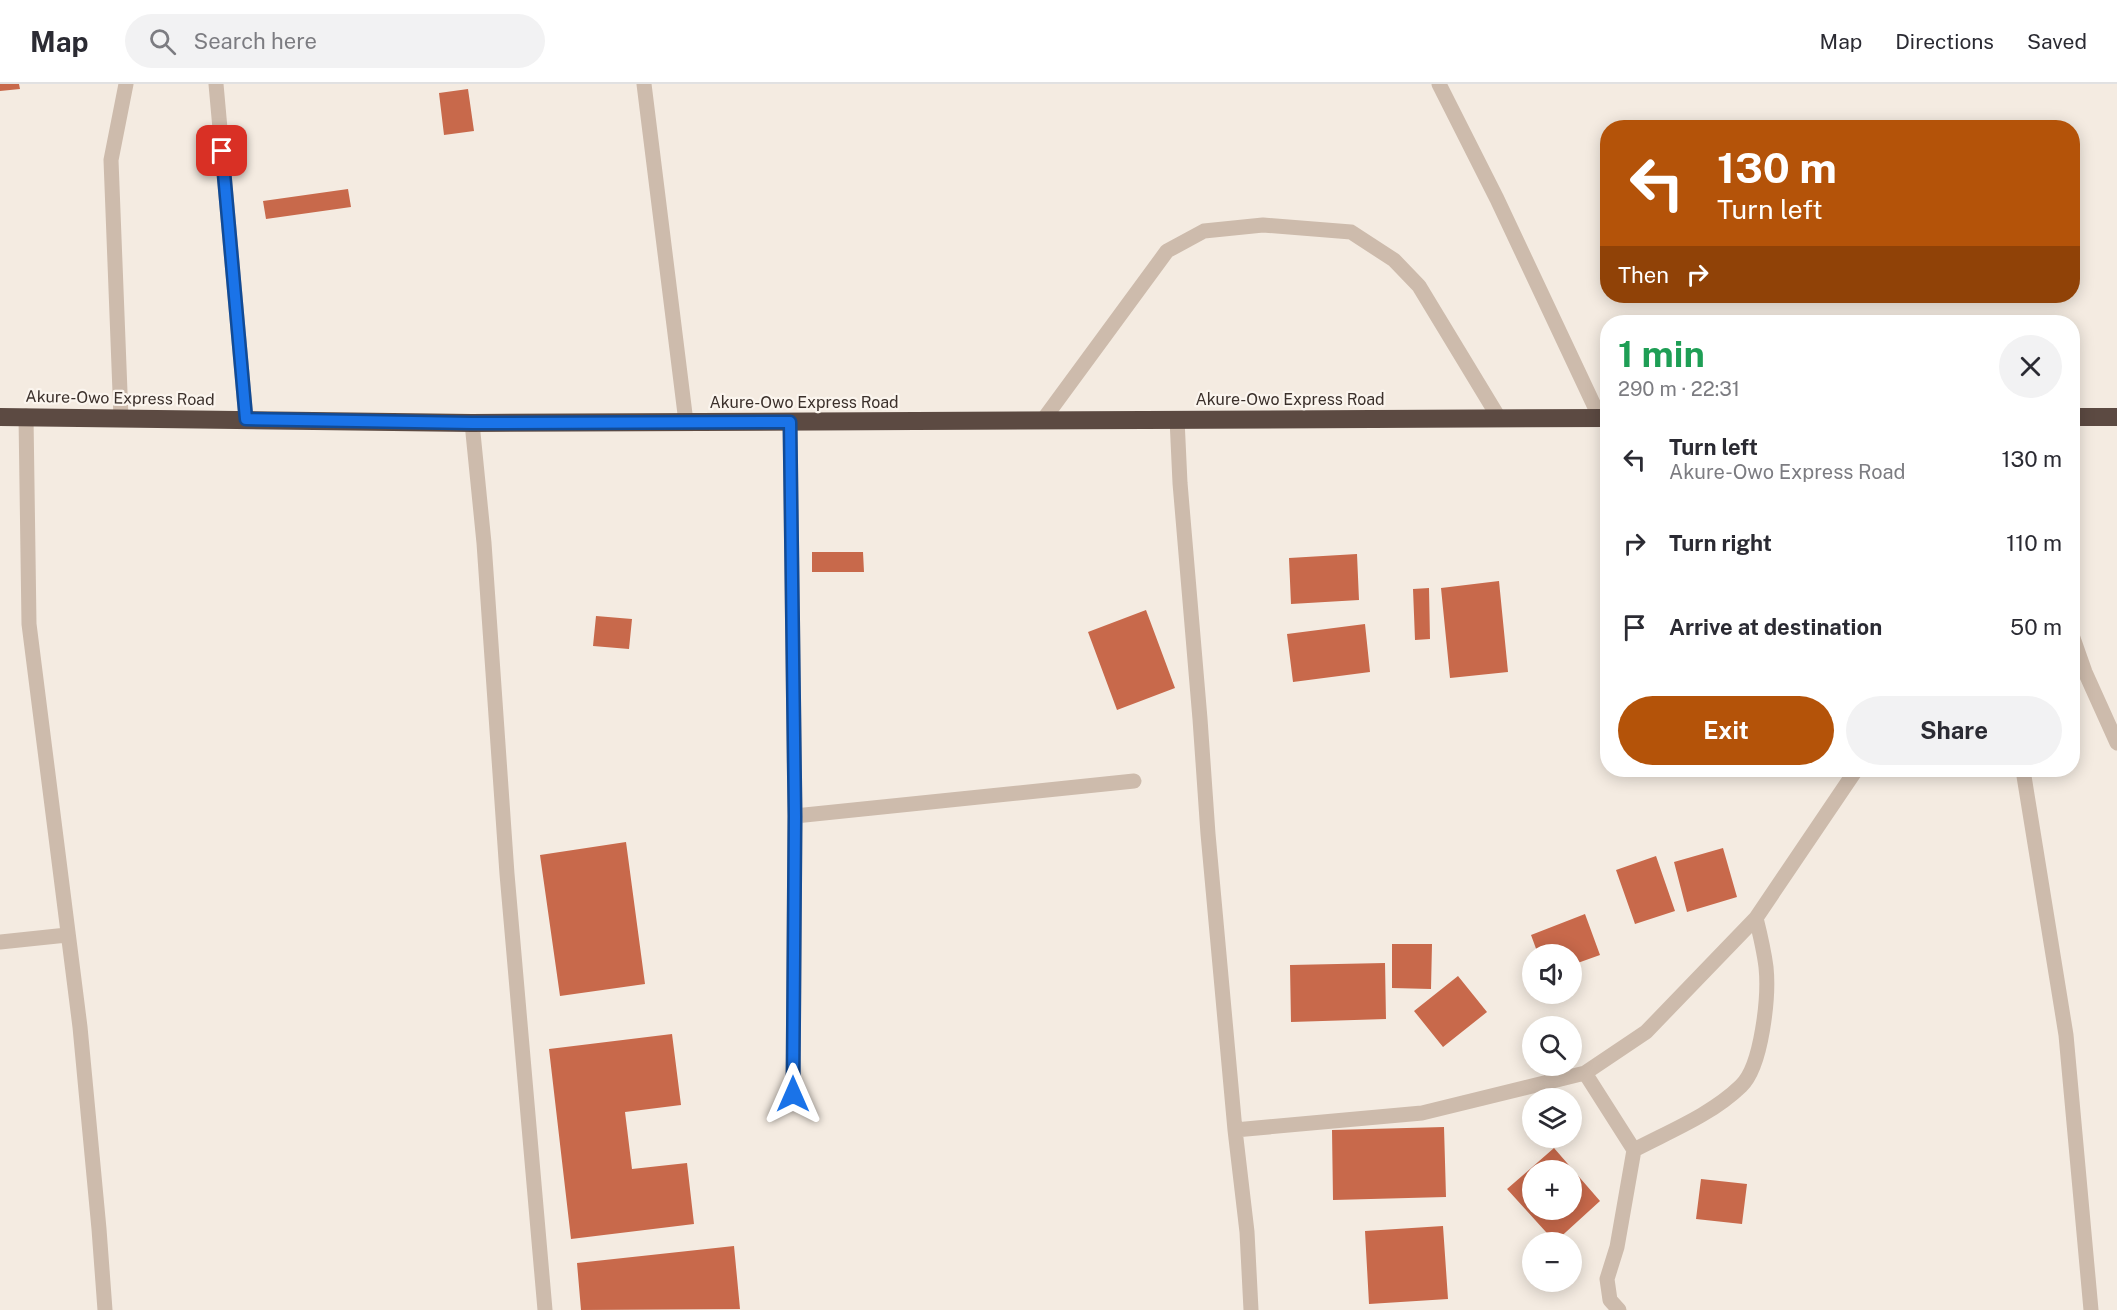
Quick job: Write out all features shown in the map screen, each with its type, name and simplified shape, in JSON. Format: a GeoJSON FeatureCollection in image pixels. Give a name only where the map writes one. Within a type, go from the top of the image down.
{"type":"FeatureCollection","features":[{"type":"Feature","properties":{"kind":"highway","name":"Akure-Owo Express Road"},"geometry":{"type":"LineString","coordinates":[[0,417],[472,423],[1600,418]]}},
{"type":"Feature","properties":{"kind":"highway"},"geometry":{"type":"LineString","coordinates":[[2080,417],[2117,417]]}},
{"type":"Feature","properties":{"kind":"street"},"geometry":{"type":"LineString","coordinates":[[121,418],[111,160],[126,84]]}},
{"type":"Feature","properties":{"kind":"street"},"geometry":{"type":"LineString","coordinates":[[216,84],[246,419]]}},
{"type":"Feature","properties":{"kind":"street"},"geometry":{"type":"LineString","coordinates":[[644,84],[686,422]]}},
{"type":"Feature","properties":{"kind":"street"},"geometry":{"type":"LineString","coordinates":[[1439,84],[1600,410]]}},
{"type":"Feature","properties":{"kind":"street"},"geometry":{"type":"LineString","coordinates":[[1043,420],[1167,251],[1204,231],[1263,225],[1351,232],[1394,260],[1419,286],[1499,418]]}},
{"type":"Feature","properties":{"kind":"street"},"geometry":{"type":"LineString","coordinates":[[26,416],[29,624],[80,1027],[105,1310]]}},
{"type":"Feature","properties":{"kind":"street"},"geometry":{"type":"LineString","coordinates":[[1177,419],[1208,834],[1235,1130],[1247,1232],[1251,1310]]}},
{"type":"Feature","properties":{"kind":"street"},"geometry":{"type":"LineString","coordinates":[[790,422],[795,816],[793,1094]]}},
{"type":"Feature","properties":{"kind":"street"},"geometry":{"type":"LineString","coordinates":[[472,423],[484,543],[507,874],[545,1310]]}},
{"type":"Feature","properties":{"kind":"street"},"geometry":{"type":"LineString","coordinates":[[2080,658],[2117,743]]}},
{"type":"Feature","properties":{"kind":"street"},"geometry":{"type":"LineString","coordinates":[[1235,1130],[1422,1113],[1585,1072],[1646,1032],[1756,918],[1851,777]]}},
{"type":"Feature","properties":{"kind":"street"},"geometry":{"type":"LineString","coordinates":[[2024,777],[2066,1035],[2091,1310]]}},
{"type":"Feature","properties":{"kind":"street"},"geometry":{"type":"LineString","coordinates":[[795,816],[1134,781]]}},
{"type":"Feature","properties":{"kind":"street"},"geometry":{"type":"LineString","coordinates":[[1634,1150],[1704,1114],[1742,1086],[1754,1066],[1761,1041],[1764,1017],[1766,968],[1756,918]]}},
{"type":"Feature","properties":{"kind":"street"},"geometry":{"type":"LineString","coordinates":[[0,942],[67,935]]}},
{"type":"Feature","properties":{"kind":"street"},"geometry":{"type":"LineString","coordinates":[[1585,1072],[1634,1150],[1617,1247],[1607,1279],[1610,1300],[1619,1310]]}},
{"type":"Feature","properties":{"kind":"building"},"geometry":{"type":"Polygon","coordinates":[[[0,84],[19,84],[20,89],[0,91],[0,84]]]}},
{"type":"Feature","properties":{"kind":"building"},"geometry":{"type":"Polygon","coordinates":[[[468,89],[474,131],[444,135],[439,93],[468,89]]]}},
{"type":"Feature","properties":{"kind":"building"},"geometry":{"type":"Polygon","coordinates":[[[348,189],[351,207],[266,219],[263,201],[348,189]]]}},
{"type":"Feature","properties":{"kind":"building"},"geometry":{"type":"Polygon","coordinates":[[[812,552],[863,552],[864,572],[812,572],[812,552]]]}},
{"type":"Feature","properties":{"kind":"building"},"geometry":{"type":"Polygon","coordinates":[[[1357,554],[1359,600],[1291,604],[1289,558],[1357,554]]]}},
{"type":"Feature","properties":{"kind":"building"},"geometry":{"type":"Polygon","coordinates":[[[1499,581],[1508,672],[1450,678],[1441,588],[1499,581]]]}},
{"type":"Feature","properties":{"kind":"building"},"geometry":{"type":"Polygon","coordinates":[[[1429,588],[1430,639],[1415,640],[1413,589],[1429,588]]]}},
{"type":"Feature","properties":{"kind":"building"},"geometry":{"type":"Polygon","coordinates":[[[1146,610],[1175,688],[1117,710],[1088,632],[1146,610]]]}},
{"type":"Feature","properties":{"kind":"building"},"geometry":{"type":"Polygon","coordinates":[[[596,616],[632,619],[629,649],[593,646],[596,616]]]}},
{"type":"Feature","properties":{"kind":"building"},"geometry":{"type":"Polygon","coordinates":[[[1365,624],[1370,672],[1293,682],[1287,634],[1365,624]]]}},
{"type":"Feature","properties":{"kind":"building"},"geometry":{"type":"Polygon","coordinates":[[[626,842],[645,984],[560,996],[540,855],[626,842]]]}},
{"type":"Feature","properties":{"kind":"building"},"geometry":{"type":"Polygon","coordinates":[[[1723,848],[1737,897],[1687,912],[1674,862],[1723,848]]]}},
{"type":"Feature","properties":{"kind":"building"},"geometry":{"type":"Polygon","coordinates":[[[1656,856],[1675,911],[1635,924],[1616,870],[1656,856]]]}},
{"type":"Feature","properties":{"kind":"building"},"geometry":{"type":"Polygon","coordinates":[[[1585,914],[1600,955],[1582,961],[1582,944],[1534,944],[1531,935],[1585,914]]]}},
{"type":"Feature","properties":{"kind":"building"},"geometry":{"type":"Polygon","coordinates":[[[1392,944],[1432,944],[1431,989],[1392,988],[1392,944]]]}},
{"type":"Feature","properties":{"kind":"building"},"geometry":{"type":"Polygon","coordinates":[[[1385,963],[1386,1019],[1291,1022],[1290,965],[1385,963]]]}},
{"type":"Feature","properties":{"kind":"building"},"geometry":{"type":"Polygon","coordinates":[[[1458,976],[1487,1012],[1443,1047],[1414,1011],[1458,976]]]}},
{"type":"Feature","properties":{"kind":"building"},"geometry":{"type":"Polygon","coordinates":[[[672,1034],[681,1105],[625,1112],[632,1169],[687,1163],[694,1224],[571,1239],[549,1049],[672,1034]]]}},
{"type":"Feature","properties":{"kind":"building"},"geometry":{"type":"Polygon","coordinates":[[[1444,1127],[1446,1197],[1333,1200],[1332,1130],[1444,1127]]]}},
{"type":"Feature","properties":{"kind":"building"},"geometry":{"type":"Polygon","coordinates":[[[1554,1148],[1564,1160],[1540,1160],[1554,1148]]]}},
{"type":"Feature","properties":{"kind":"building"},"geometry":{"type":"Polygon","coordinates":[[[1522,1176],[1522,1206],[1507,1189],[1522,1176]]]}},
{"type":"Feature","properties":{"kind":"building"},"geometry":{"type":"Polygon","coordinates":[[[1701,1179],[1747,1184],[1742,1224],[1696,1219],[1701,1179]]]}},
{"type":"Feature","properties":{"kind":"building"},"geometry":{"type":"Polygon","coordinates":[[[1582,1180],[1600,1201],[1582,1217],[1582,1180]]]}},
{"type":"Feature","properties":{"kind":"building"},"geometry":{"type":"Polygon","coordinates":[[[1535,1220],[1579,1220],[1566,1232],[1546,1232],[1535,1220]]]}},
{"type":"Feature","properties":{"kind":"building"},"geometry":{"type":"Polygon","coordinates":[[[1443,1226],[1448,1299],[1369,1304],[1365,1231],[1443,1226]]]}},
{"type":"Feature","properties":{"kind":"building"},"geometry":{"type":"Polygon","coordinates":[[[734,1246],[740,1309],[581,1310],[577,1263],[734,1246]]]}},
{"type":"Feature","properties":{"kind":"route"},"geometry":{"type":"LineString","coordinates":[[222,151],[246,419],[472,423],[790,422],[795,816],[793,1094]]}}]}
